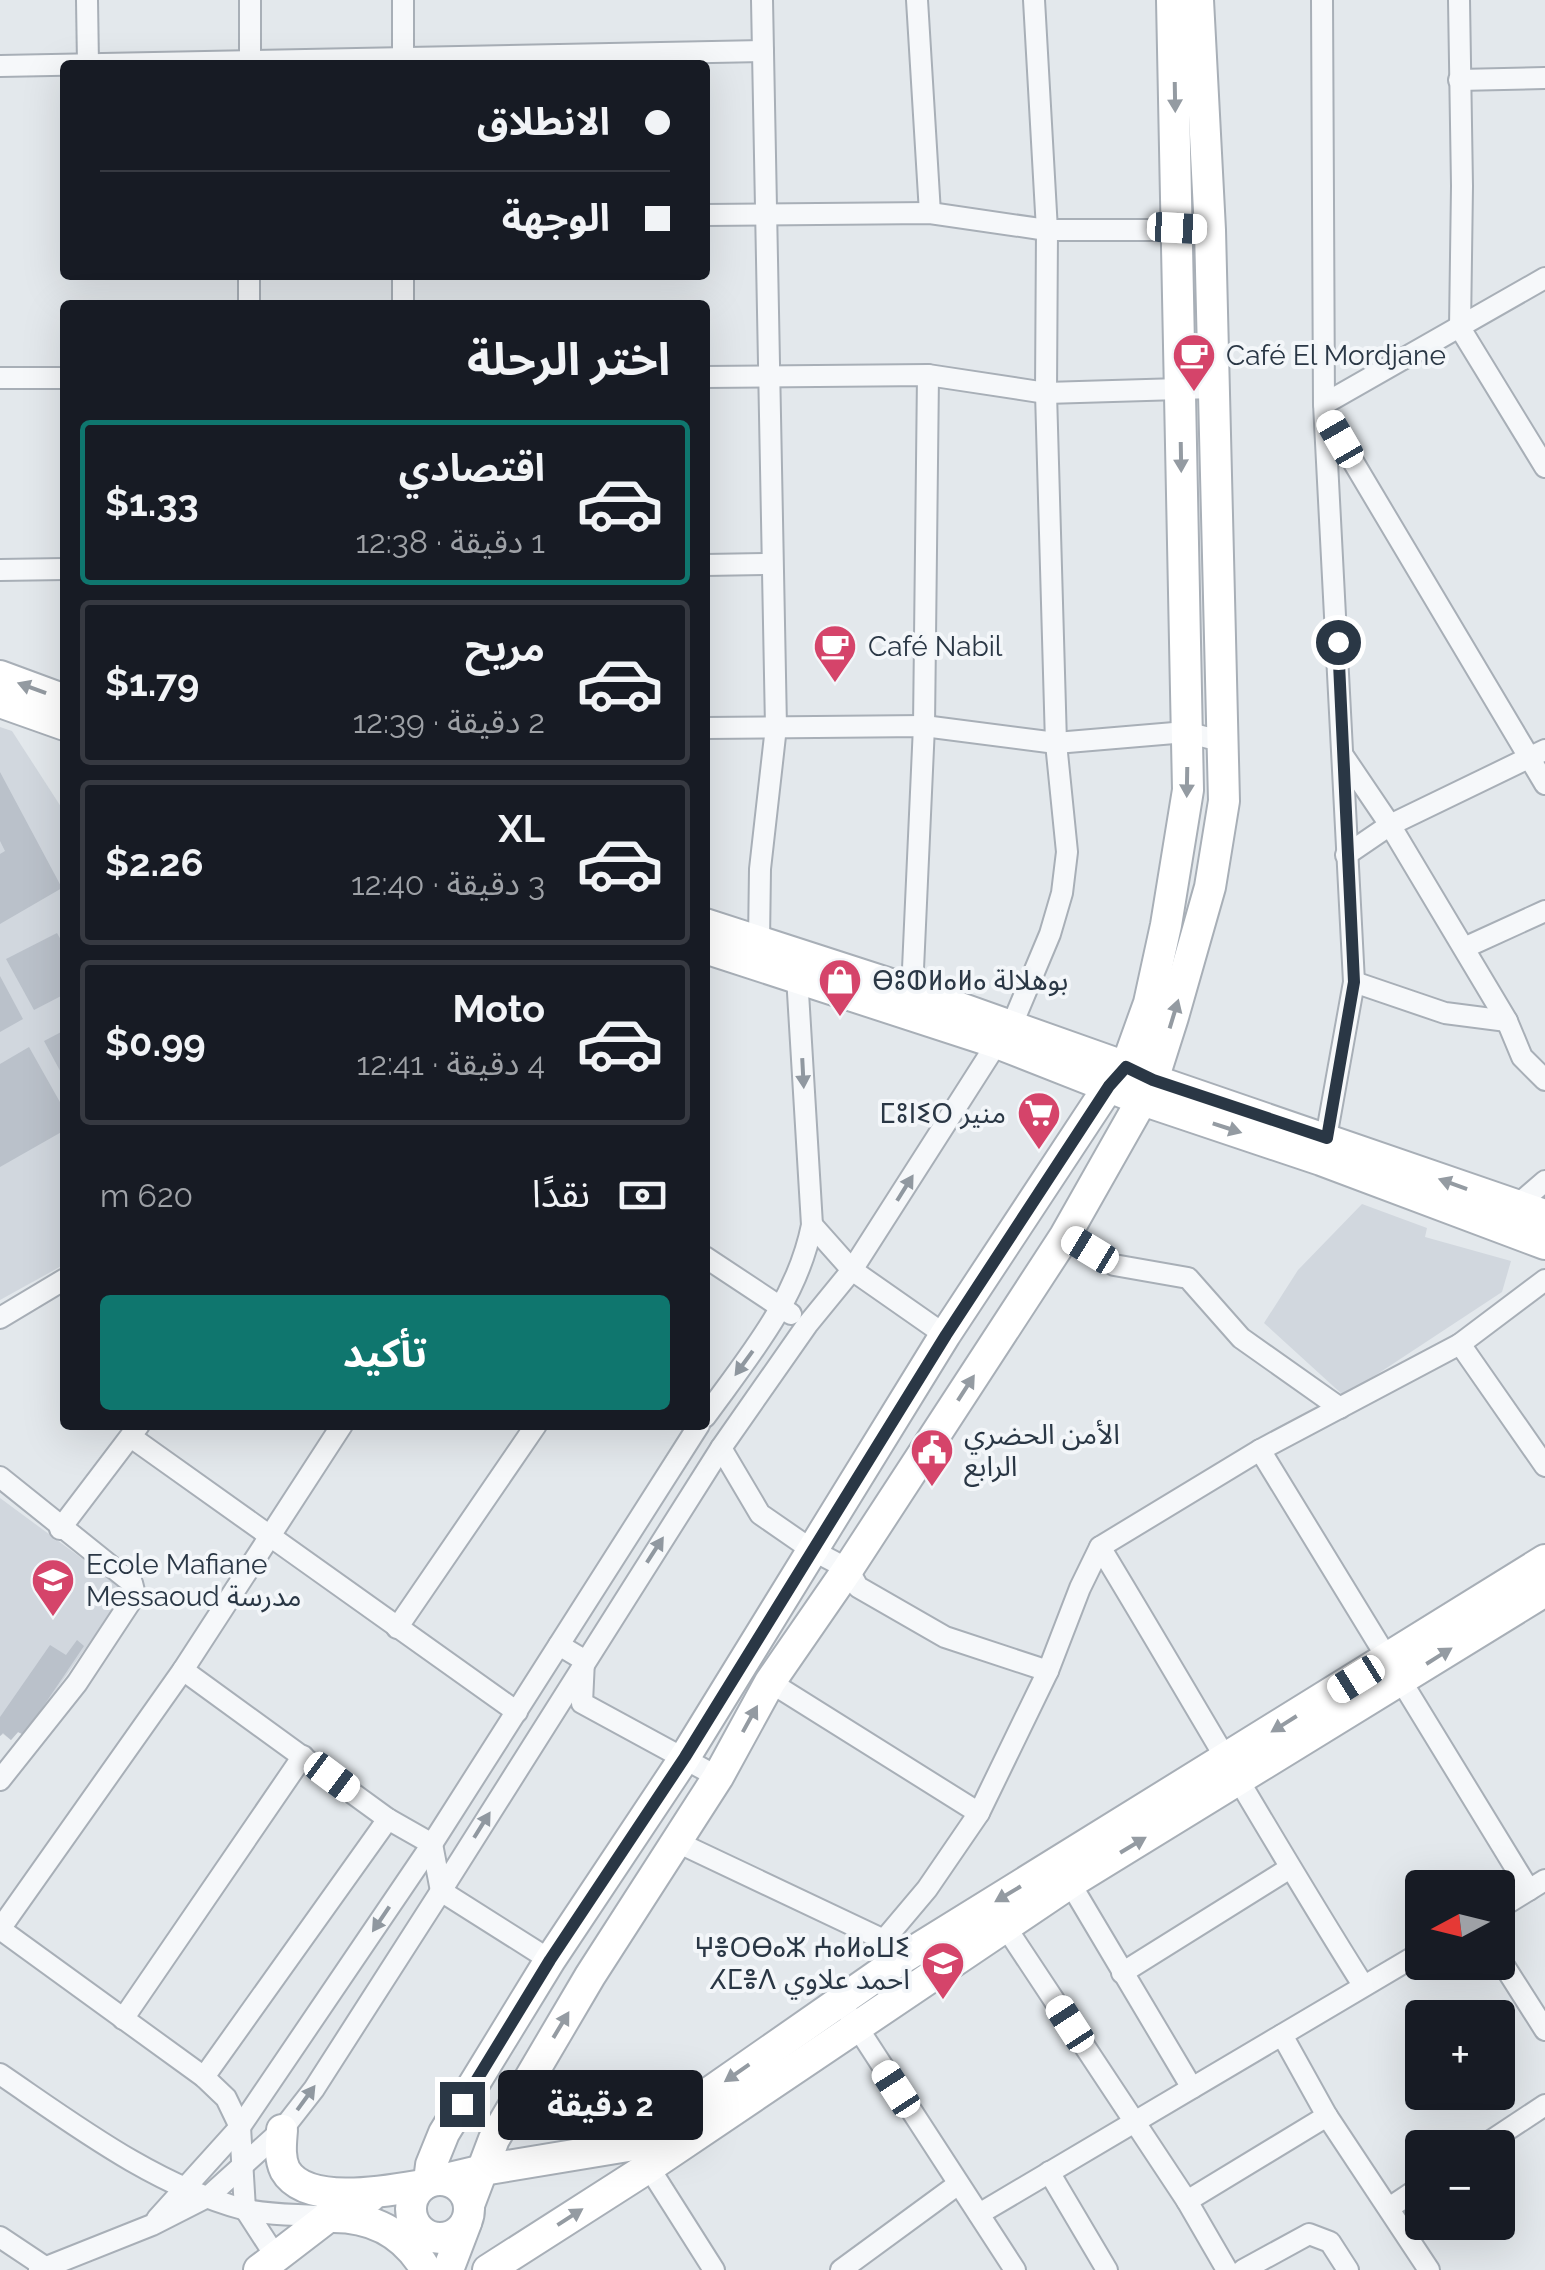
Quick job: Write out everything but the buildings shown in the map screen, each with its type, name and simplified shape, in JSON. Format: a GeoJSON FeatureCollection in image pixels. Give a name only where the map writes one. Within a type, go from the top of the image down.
{"type":"FeatureCollection","features":[{"type":"Feature","properties":{"kind":"main road"},"geometry":{"type":"LineString","coordinates":[[432,2182],[431,2164],[444,2134],[550,1960],[685,1757],[946,1335],[1132,1083],[1166,925],[1188,790],[1172,0]]}},
{"type":"Feature","properties":{"kind":"main road"},"geometry":{"type":"LineString","coordinates":[[448,2270],[506,2117],[590,1976],[718,1777],[770,1682],[1065,1236],[1132,1083],[1210,887],[1224,801],[1224,742],[1210,230],[1198,0]]}},
{"type":"Feature","properties":{"kind":"main road"},"geometry":{"type":"LineString","coordinates":[[0,676],[60,698]]}},
{"type":"Feature","properties":{"kind":"main road"},"geometry":{"type":"LineString","coordinates":[[0,702],[60,723]]}},
{"type":"Feature","properties":{"kind":"main road"},"geometry":{"type":"LineString","coordinates":[[710,926],[912,991],[1004,1035]]}},
{"type":"Feature","properties":{"kind":"main road"},"geometry":{"type":"LineString","coordinates":[[710,950],[1004,1035],[1324,1149],[1545,1215]]}},
{"type":"Feature","properties":{"kind":"main road"},"geometry":{"type":"LineString","coordinates":[[1324,1149],[1545,1244]]}},
{"type":"Feature","properties":{"kind":"main road"},"geometry":{"type":"LineString","coordinates":[[1394,1670],[1545,1560]]}},
{"type":"Feature","properties":{"kind":"main road"},"geometry":{"type":"LineString","coordinates":[[488,2270],[642,2156],[847,2013],[1005,1926],[1234,1769],[1394,1670],[1545,1591]]}},
{"type":"Feature","properties":{"kind":"main road"},"geometry":{"type":"LineString","coordinates":[[847,2013],[891,1951],[1234,1769]]}},
{"type":"Feature","properties":{"kind":"main road"},"geometry":{"type":"LineString","coordinates":[[506,2117],[508,2140],[515,2153],[528,2160],[543,2161]]}},
{"type":"Feature","properties":{"kind":"main road"},"geometry":{"type":"LineString","coordinates":[[282,2130],[283,2164],[300,2186],[324,2192],[378,2193],[543,2161],[642,2156]]}},
{"type":"Feature","properties":{"kind":"main road"},"geometry":{"type":"LineString","coordinates":[[432,2182],[461,2188],[468,2214],[445,2238],[437,2238],[421,2231],[411,2208],[416,2191],[432,2182]]}},
{"type":"Feature","properties":{"kind":"main road"},"geometry":{"type":"LineString","coordinates":[[268,2264],[328,2216],[378,2193]]}},
{"type":"Feature","properties":{"kind":"main road"},"geometry":{"type":"LineString","coordinates":[[328,2216],[348,2216],[381,2226],[409,2246],[426,2270]]}},
{"type":"Feature","properties":{"kind":"street"},"geometry":{"type":"LineString","coordinates":[[87,0],[88,60]]}},
{"type":"Feature","properties":{"kind":"street"},"geometry":{"type":"LineString","coordinates":[[250,0],[250,60]]}},
{"type":"Feature","properties":{"kind":"street"},"geometry":{"type":"LineString","coordinates":[[403,0],[403,60]]}},
{"type":"Feature","properties":{"kind":"street"},"geometry":{"type":"LineString","coordinates":[[759,941],[760,869],[776,727],[762,0]]}},
{"type":"Feature","properties":{"kind":"street"},"geometry":{"type":"LineString","coordinates":[[917,0],[930,213]]}},
{"type":"Feature","properties":{"kind":"street"},"geometry":{"type":"LineString","coordinates":[[0,2237],[42,2268],[152,2225],[209,2196],[282,2130],[314,2089],[721,1448],[807,1325],[852,1270],[1004,1035],[1050,934],[1062,893],[1067,852],[1056,743],[1046,393],[1047,230],[1034,0]]}},
{"type":"Feature","properties":{"kind":"street"},"geometry":{"type":"LineString","coordinates":[[1322,0],[1324,409],[1354,982],[1324,1149]]}},
{"type":"Feature","properties":{"kind":"street"},"geometry":{"type":"LineString","coordinates":[[1459,0],[1460,328],[1545,467]]}},
{"type":"Feature","properties":{"kind":"street"},"geometry":{"type":"LineString","coordinates":[[468,60],[762,51]]}},
{"type":"Feature","properties":{"kind":"street"},"geometry":{"type":"LineString","coordinates":[[0,66],[60,65]]}},
{"type":"Feature","properties":{"kind":"street"},"geometry":{"type":"LineString","coordinates":[[1459,80],[1545,78]]}},
{"type":"Feature","properties":{"kind":"street"},"geometry":{"type":"LineString","coordinates":[[710,215],[930,213],[1047,230],[1210,230]]}},
{"type":"Feature","properties":{"kind":"street"},"geometry":{"type":"LineString","coordinates":[[1324,409],[1545,278]]}},
{"type":"Feature","properties":{"kind":"street"},"geometry":{"type":"LineString","coordinates":[[912,991],[924,726],[928,376]]}},
{"type":"Feature","properties":{"kind":"street"},"geometry":{"type":"LineString","coordinates":[[710,377],[928,376],[1046,393],[1213,388]]}},
{"type":"Feature","properties":{"kind":"street"},"geometry":{"type":"LineString","coordinates":[[0,378],[60,378]]}},
{"type":"Feature","properties":{"kind":"street"},"geometry":{"type":"LineString","coordinates":[[1324,409],[1538,754],[1545,784]]}},
{"type":"Feature","properties":{"kind":"street"},"geometry":{"type":"LineString","coordinates":[[710,564],[772,564]]}},
{"type":"Feature","properties":{"kind":"street"},"geometry":{"type":"LineString","coordinates":[[0,570],[60,569]]}},
{"type":"Feature","properties":{"kind":"street"},"geometry":{"type":"LineString","coordinates":[[710,728],[924,726],[1056,743],[1186,732],[1224,742]]}},
{"type":"Feature","properties":{"kind":"street"},"geometry":{"type":"LineString","coordinates":[[1346,855],[1390,826],[1538,754]]}},
{"type":"Feature","properties":{"kind":"street"},"geometry":{"type":"LineString","coordinates":[[1344,756],[1464,948],[1522,1056],[1545,1080]]}},
{"type":"Feature","properties":{"kind":"street"},"geometry":{"type":"LineString","coordinates":[[1464,948],[1545,911]]}},
{"type":"Feature","properties":{"kind":"street"},"geometry":{"type":"LineString","coordinates":[[710,1405],[782,1309],[806,1252],[812,1225],[797,976]]}},
{"type":"Feature","properties":{"kind":"street"},"geometry":{"type":"LineString","coordinates":[[1354,982],[1444,1013],[1506,1021]]}},
{"type":"Feature","properties":{"kind":"street"},"geometry":{"type":"LineString","coordinates":[[1515,1207],[1545,1181]]}},
{"type":"Feature","properties":{"kind":"street"},"geometry":{"type":"LineString","coordinates":[[812,1225],[852,1270],[946,1335]]}},
{"type":"Feature","properties":{"kind":"street"},"geometry":{"type":"LineString","coordinates":[[1065,1236],[1114,1265],[1188,1278],[1241,1338],[1340,1408]]}},
{"type":"Feature","properties":{"kind":"street"},"geometry":{"type":"LineString","coordinates":[[710,1260],[807,1325]]}},
{"type":"Feature","properties":{"kind":"street"},"geometry":{"type":"LineString","coordinates":[[678,1842],[891,1951],[978,1813],[1048,1672],[1100,1547],[1260,1450],[1460,1344],[1545,1280]]}},
{"type":"Feature","properties":{"kind":"street"},"geometry":{"type":"LineString","coordinates":[[0,1318],[60,1282]]}},
{"type":"Feature","properties":{"kind":"street"},"geometry":{"type":"LineString","coordinates":[[1460,1344],[1545,1466]]}},
{"type":"Feature","properties":{"kind":"street"},"geometry":{"type":"LineString","coordinates":[[268,2264],[245,2209],[240,2127],[226,2098],[204,2077],[122,2019],[3,1919],[182,1670],[339,1430]]}},
{"type":"Feature","properties":{"kind":"street"},"geometry":{"type":"LineString","coordinates":[[397,1628],[533,1430]]}},
{"type":"Feature","properties":{"kind":"street"},"geometry":{"type":"LineString","coordinates":[[152,2225],[240,2127],[432,1844],[692,1430]]}},
{"type":"Feature","properties":{"kind":"street"},"geometry":{"type":"LineString","coordinates":[[60,1528],[135,1431],[268,1537],[516,1712]]}},
{"type":"Feature","properties":{"kind":"street"},"geometry":{"type":"LineString","coordinates":[[721,1448],[760,1514],[812,1550],[848,1568],[858,1587],[945,1637],[1048,1672]]}},
{"type":"Feature","properties":{"kind":"street"},"geometry":{"type":"LineString","coordinates":[[1260,1450],[1394,1670],[1537,1885],[1515,1899]]}},
{"type":"Feature","properties":{"kind":"street"},"geometry":{"type":"LineString","coordinates":[[0,1477],[132,1584],[135,1594],[77,1683],[0,1780]]}},
{"type":"Feature","properties":{"kind":"street"},"geometry":{"type":"LineString","coordinates":[[1100,1547],[1363,1985]]}},
{"type":"Feature","properties":{"kind":"street"},"geometry":{"type":"LineString","coordinates":[[559,1646],[584,1660]]}},
{"type":"Feature","properties":{"kind":"street"},"geometry":{"type":"LineString","coordinates":[[584,1660],[582,1702],[718,1777]]}},
{"type":"Feature","properties":{"kind":"street"},"geometry":{"type":"LineString","coordinates":[[182,1670],[388,1819],[432,1844],[441,1891],[550,1960]]}},
{"type":"Feature","properties":{"kind":"street"},"geometry":{"type":"LineString","coordinates":[[770,1682],[978,1813]]}},
{"type":"Feature","properties":{"kind":"street"},"geometry":{"type":"LineString","coordinates":[[122,2019],[303,1756]]}},
{"type":"Feature","properties":{"kind":"street"},"geometry":{"type":"LineString","coordinates":[[204,2077],[388,1819]]}},
{"type":"Feature","properties":{"kind":"street"},"geometry":{"type":"LineString","coordinates":[[1122,1973],[1290,1868]]}},
{"type":"Feature","properties":{"kind":"street"},"geometry":{"type":"LineString","coordinates":[[1070,1883],[1192,2088]]}},
{"type":"Feature","properties":{"kind":"street"},"geometry":{"type":"LineString","coordinates":[[1005,1926],[1187,2201],[1226,2270]]}},
{"type":"Feature","properties":{"kind":"street"},"geometry":{"type":"LineString","coordinates":[[980,2214],[1405,1962]]}},
{"type":"Feature","properties":{"kind":"street"},"geometry":{"type":"LineString","coordinates":[[1513,1980],[1545,2030]]}},
{"type":"Feature","properties":{"kind":"street"},"geometry":{"type":"LineString","coordinates":[[847,2013],[1015,2270]]}},
{"type":"Feature","properties":{"kind":"street"},"geometry":{"type":"LineString","coordinates":[[1282,2035],[1327,2116],[1429,2270]]}},
{"type":"Feature","properties":{"kind":"street"},"geometry":{"type":"LineString","coordinates":[[0,2074],[128,2158],[209,2196],[245,2209],[328,2216]]}},
{"type":"Feature","properties":{"kind":"street"},"geometry":{"type":"LineString","coordinates":[[1507,2130],[1545,2105]]}},
{"type":"Feature","properties":{"kind":"street"},"geometry":{"type":"LineString","coordinates":[[1187,2201],[1327,2116]]}},
{"type":"Feature","properties":{"kind":"street"},"geometry":{"type":"LineString","coordinates":[[642,2156],[714,2270]]}},
{"type":"Feature","properties":{"kind":"street"},"geometry":{"type":"LineString","coordinates":[[1049,2172],[1106,2270]]}},
{"type":"Feature","properties":{"kind":"street"},"geometry":{"type":"LineString","coordinates":[[842,2270],[957,2185]]}},
{"type":"Feature","properties":{"kind":"street"},"geometry":{"type":"LineString","coordinates":[[1389,2208],[1405,2197]]}},
{"type":"Feature","properties":{"kind":"street"},"geometry":{"type":"LineString","coordinates":[[1243,2270],[1309,2234],[1330,2242],[1348,2270]]}},
{"type":"Feature","properties":{"kind":"shaded area"},"geometry":{"type":"Polygon","coordinates":[[[0,727],[12,731],[60,805],[60,1267],[0,1300],[0,727]]]}},
{"type":"Feature","properties":{"kind":"shaded area"},"geometry":{"type":"Polygon","coordinates":[[[1362,1204],[1427,1228],[1425,1237],[1511,1261],[1502,1292],[1344,1396],[1264,1323],[1298,1270],[1362,1204]]]}},
{"type":"Feature","properties":{"kind":"shaded area","name":"Ecole Mafiane Messaoud مدرسة"},"geometry":{"type":"Polygon","coordinates":[[[0,1498],[126,1591],[24,1735],[18,1732],[11,1740],[0,1736],[0,1498]]]}},
{"type":"Feature","properties":{"kind":"place","name":"Café El Mordjane"},"geometry":{"type":"Point","coordinates":[1194,393]}},
{"type":"Feature","properties":{"kind":"place","name":"Café Nabil"},"geometry":{"type":"Point","coordinates":[835,684]}},
{"type":"Feature","properties":{"kind":"place","name":"ⴱⵓⵀⵍⴰⵍⴰ بوهلالة"},"geometry":{"type":"Point","coordinates":[840,1018]}},
{"type":"Feature","properties":{"kind":"place","name":"ⵎⵓⵏⵉⵔ منير"},"geometry":{"type":"Point","coordinates":[1039,1151]}},
{"type":"Feature","properties":{"kind":"place","name":"الأمن الحضري الرابع"},"geometry":{"type":"Point","coordinates":[932,1488]}},
{"type":"Feature","properties":{"kind":"place","name":"Ecole Mafiane Messaoud مدرسة"},"geometry":{"type":"Point","coordinates":[53,1618]}},
{"type":"Feature","properties":{"kind":"place","name":"ⵖⴻⵔⴱⴰⵣ ⵄⴰⵍⴰⵡⵉ ⵃⵎⴻⴷ احمد علاوي"},"geometry":{"type":"Point","coordinates":[943,2001]}},
{"type":"Feature","properties":{"kind":"route"},"geometry":{"type":"LineString","coordinates":[[462,2104],[550,1960],[685,1757],[946,1335],[1109,1086],[1126,1067],[1153,1080],[1327,1138],[1354,982],[1338,642]]}}]}
